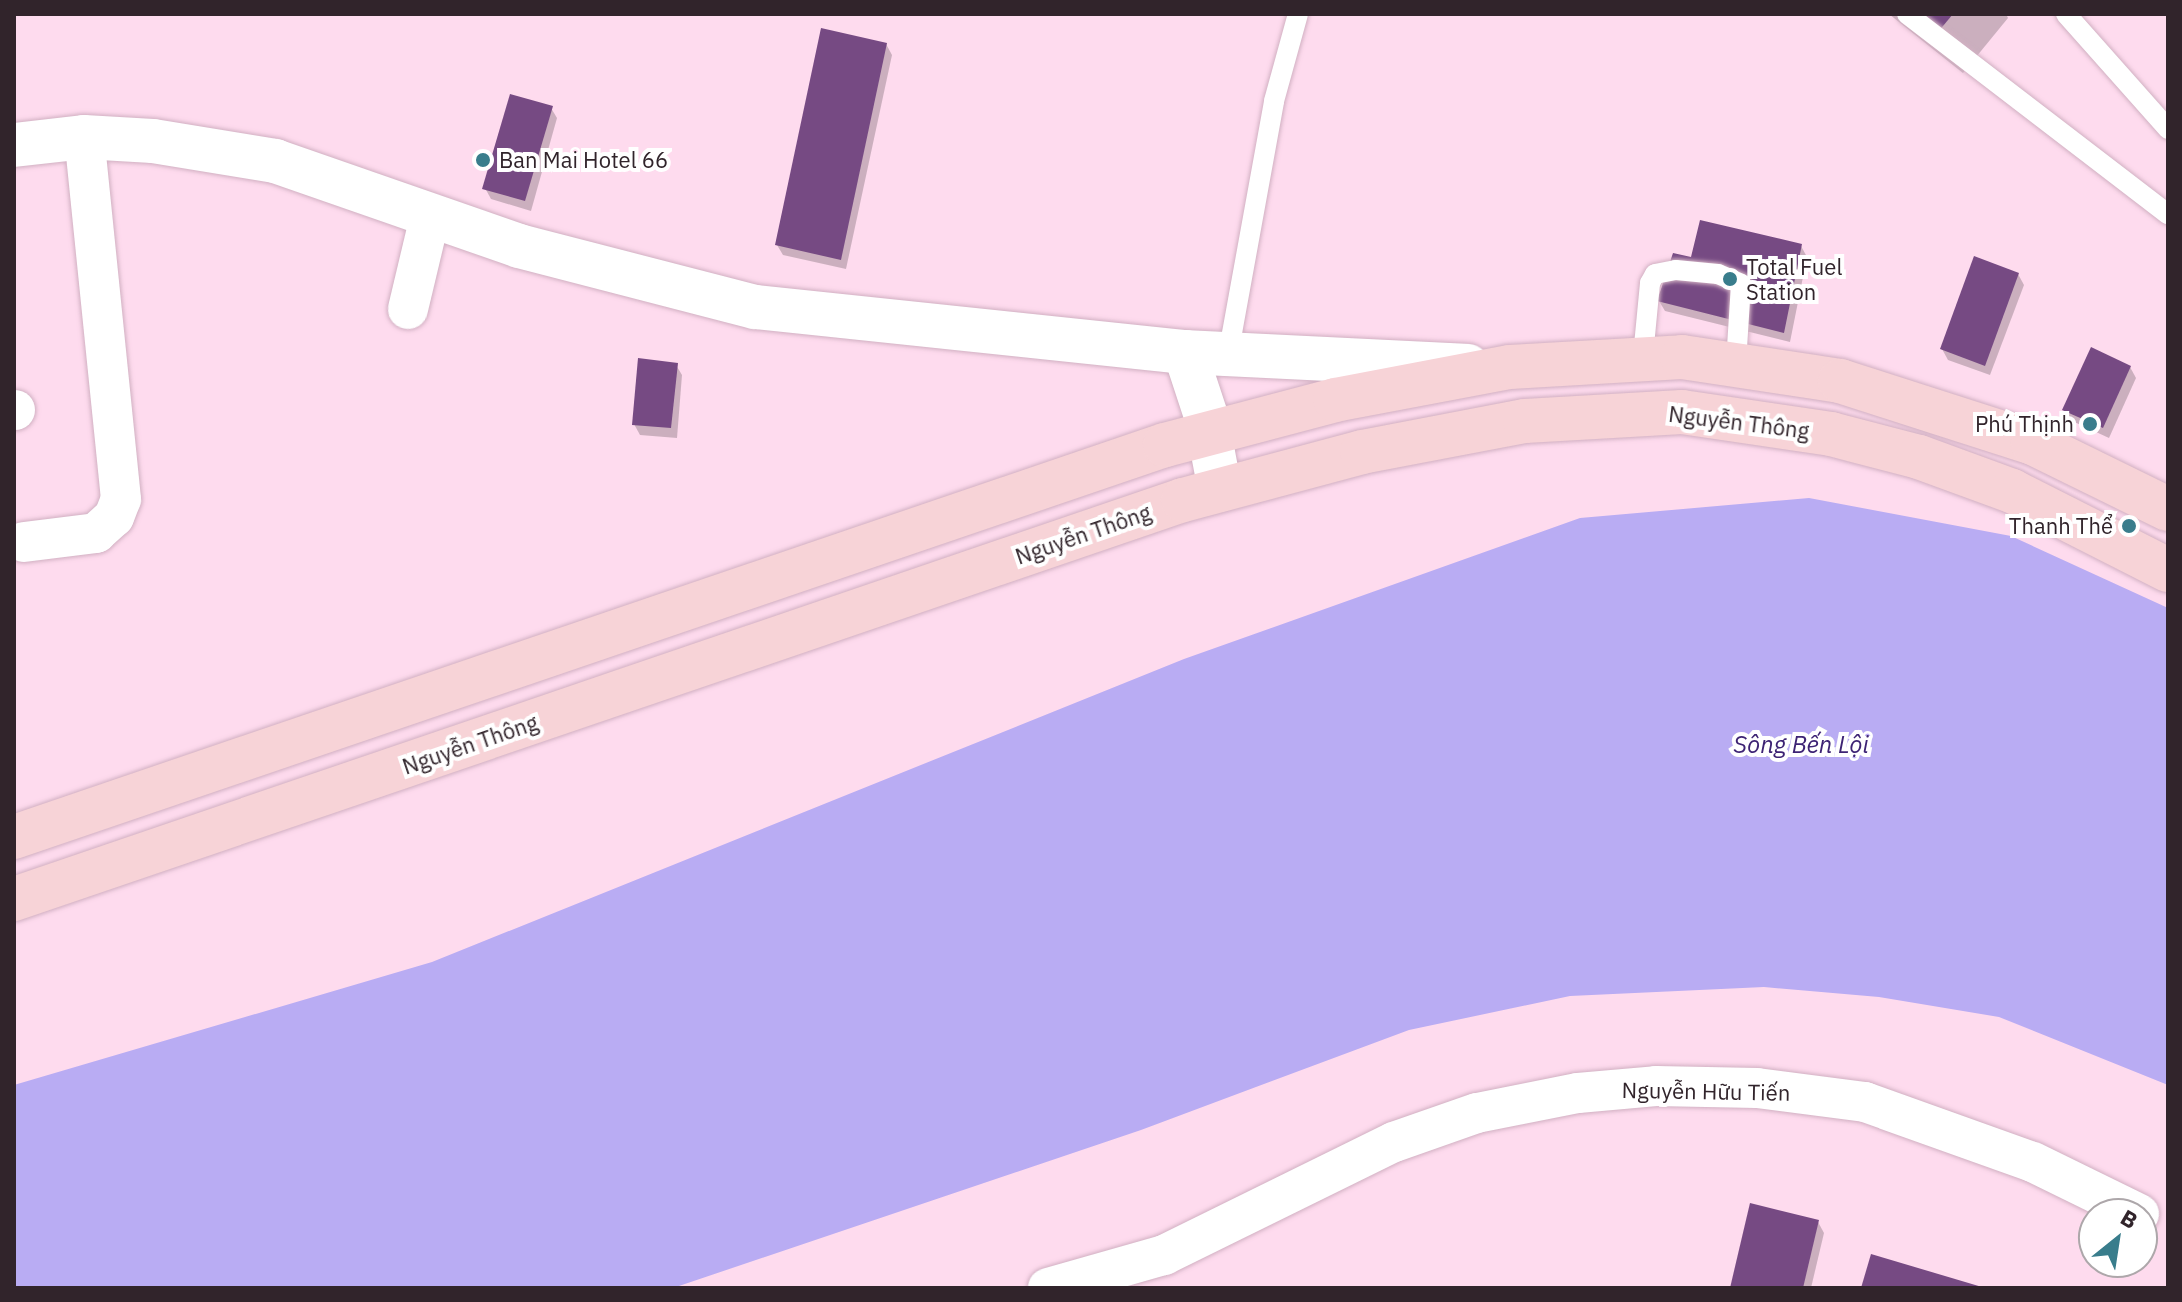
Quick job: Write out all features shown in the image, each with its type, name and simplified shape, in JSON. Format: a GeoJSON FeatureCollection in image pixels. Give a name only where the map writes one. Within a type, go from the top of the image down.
{"type":"FeatureCollection","features":[{"type":"Feature","properties":{"kind":"main road"},"geometry":{"type":"LineString","coordinates":[[14,837],[1210,431],[1349,397],[1510,367],[1643,356],[1736,363],[1840,381],[1935,408],[2033,443],[2168,509]]}},
{"type":"Feature","properties":{"kind":"main road","name":"Nguyễn Thông"},"geometry":{"type":"LineString","coordinates":[[14,899],[1220,490],[1449,433],[1604,412],[1682,412],[1831,434],[1919,457],[2012,491],[2168,570]]}},
{"type":"Feature","properties":{"kind":"street"},"geometry":{"type":"LineString","coordinates":[[14,145],[84,137],[188,143],[275,161],[430,217],[627,277],[755,307],[1185,352],[1510,367]]}},
{"type":"Feature","properties":{"kind":"street"},"geometry":{"type":"LineString","coordinates":[[24,542],[96,533],[114,517],[121,499],[84,137]]}},
{"type":"Feature","properties":{"kind":"street"},"geometry":{"type":"LineString","coordinates":[[408,309],[430,217]]}},
{"type":"Feature","properties":{"kind":"street"},"geometry":{"type":"LineString","coordinates":[[1185,352],[1210,431],[1220,490]]}},
{"type":"Feature","properties":{"kind":"street","name":"Nguyễn Hữu Tiến"},"geometry":{"type":"LineString","coordinates":[[1048,1288],[1165,1271],[1394,1142],[1477,1113],[1578,1093],[1656,1086],[1757,1088],[1865,1102],[2033,1162],[2106,1198]]}},
{"type":"Feature","properties":{"kind":"lane"},"geometry":{"type":"LineString","coordinates":[[1228,355],[1274,101],[1298,14]]}},
{"type":"Feature","properties":{"kind":"lane"},"geometry":{"type":"LineString","coordinates":[[1907,14],[2168,214]]}},
{"type":"Feature","properties":{"kind":"lane"},"geometry":{"type":"LineString","coordinates":[[2066,14],[2168,129]]}},
{"type":"Feature","properties":{"kind":"lane"},"geometry":{"type":"LineString","coordinates":[[1643,356],[1650,283],[1655,274],[1676,270],[1718,274],[1741,284],[1736,363]]}},
{"type":"Feature","properties":{"kind":"water","name":"Sông Bến Lội"},"geometry":{"type":"Polygon","coordinates":[[[1809,498],[2011,536],[2168,608],[2168,1085],[1999,1017],[1879,997],[1764,987],[1570,996],[1409,1030],[1141,1130],[673,1288],[14,1288],[14,1085],[432,962],[1184,659],[1580,518],[1809,498]]]}},
{"type":"Feature","properties":{"kind":"building"},"geometry":{"type":"Polygon","coordinates":[[[1915,14],[1953,14],[1938,32],[1915,14]]]}},
{"type":"Feature","properties":{"kind":"building"},"geometry":{"type":"Polygon","coordinates":[[[821,28],[887,43],[841,260],[775,245],[821,28]]]}},
{"type":"Feature","properties":{"kind":"building"},"geometry":{"type":"Polygon","coordinates":[[[510,94],[553,106],[525,201],[482,189],[510,94]]]}},
{"type":"Feature","properties":{"kind":"building","name":"Total Fuel Station"},"geometry":{"type":"Polygon","coordinates":[[[1700,220],[1802,244],[1784,333],[1657,301],[1673,253],[1691,257],[1700,220]]]}},
{"type":"Feature","properties":{"kind":"building"},"geometry":{"type":"Polygon","coordinates":[[[1974,256],[2019,273],[1985,366],[1940,349],[1974,256]]]}},
{"type":"Feature","properties":{"kind":"building"},"geometry":{"type":"Polygon","coordinates":[[[2091,347],[2131,366],[2103,428],[2062,410],[2091,347]]]}},
{"type":"Feature","properties":{"kind":"building"},"geometry":{"type":"Polygon","coordinates":[[[638,358],[678,363],[671,428],[632,425],[638,358]]]}},
{"type":"Feature","properties":{"kind":"building"},"geometry":{"type":"Polygon","coordinates":[[[1750,1203],[1819,1220],[1803,1288],[1730,1288],[1750,1203]]]}},
{"type":"Feature","properties":{"kind":"building"},"geometry":{"type":"Polygon","coordinates":[[[1871,1254],[1982,1287],[1982,1288],[1861,1288],[1871,1254]]]}},
{"type":"Feature","properties":{"kind":"place","name":"Ban Mai Hotel 66"},"geometry":{"type":"Point","coordinates":[483,160]}},
{"type":"Feature","properties":{"kind":"place","name":"Total Fuel Station"},"geometry":{"type":"Point","coordinates":[1730,279]}},
{"type":"Feature","properties":{"kind":"place","name":"Phú Thịnh"},"geometry":{"type":"Point","coordinates":[2090,424]}},
{"type":"Feature","properties":{"kind":"place","name":"Thanh Thể"},"geometry":{"type":"Point","coordinates":[2129,526]}}]}
